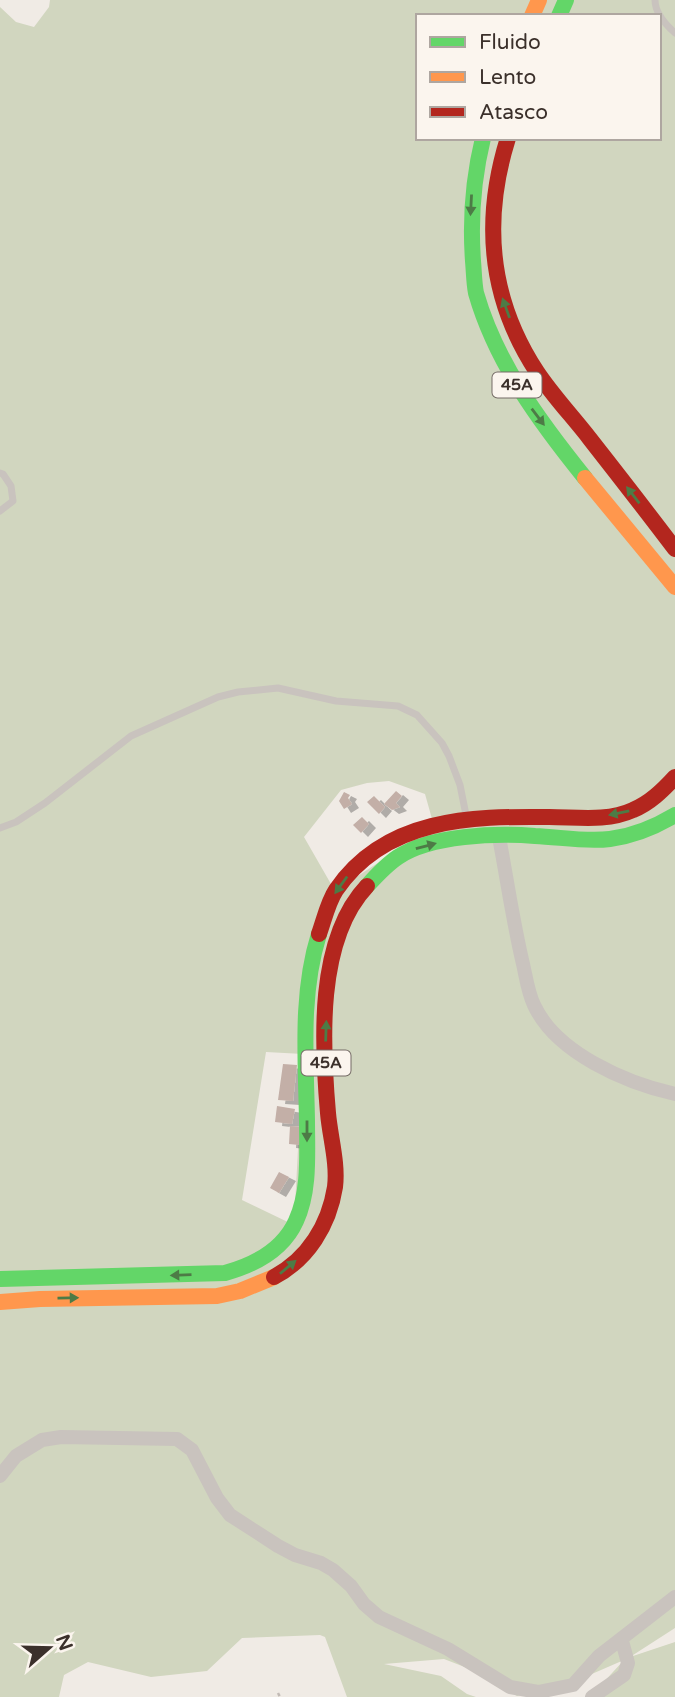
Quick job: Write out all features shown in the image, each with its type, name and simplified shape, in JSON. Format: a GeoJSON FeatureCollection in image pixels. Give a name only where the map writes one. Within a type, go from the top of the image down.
{"type":"FeatureCollection","features":[{"type":"Feature","properties":{"kind":"highway","name":"45A"},"geometry":{"type":"LineString","coordinates":[[482,140],[472,180],[470,230],[475,289],[493,340],[516,384],[537,416],[675,587]]}},
{"type":"Feature","properties":{"kind":"highway","name":"45A"},"geometry":{"type":"LineString","coordinates":[[507,140],[494,185],[491,232],[497,285],[513,328],[537,371],[675,549]]}},
{"type":"Feature","properties":{"kind":"highway","name":"45A"},"geometry":{"type":"LineString","coordinates":[[0,1279],[225,1273],[244,1268],[278,1246],[295,1225],[306,1186],[305,1016],[318,934],[335,892],[354,868],[373,850],[398,835],[434,823],[478,816],[597,818],[634,810],[657,795],[675,777]]}},
{"type":"Feature","properties":{"kind":"highway","name":"45A"},"geometry":{"type":"LineString","coordinates":[[0,1303],[40,1299],[217,1296],[259,1286],[285,1272],[311,1246],[328,1216],[335,1183],[328,1108],[326,1031],[335,945],[349,908],[386,866],[422,846],[471,838],[522,835],[601,840],[644,831],[675,815]]}},
{"type":"Feature","properties":{"kind":"street"},"geometry":{"type":"LineString","coordinates":[[499,837],[517,938],[534,1006],[557,1038],[599,1065],[656,1089],[675,1094]]}},
{"type":"Feature","properties":{"kind":"street"},"geometry":{"type":"LineString","coordinates":[[0,1476],[16,1455],[42,1440],[61,1437],[177,1439],[192,1450],[217,1498],[230,1515],[278,1546],[333,1570],[379,1618],[449,1648],[499,1683],[510,1687],[538,1692],[573,1685],[599,1656],[622,1641],[675,1597]]}},
{"type":"Feature","properties":{"kind":"street"},"geometry":{"type":"LineString","coordinates":[[592,1697],[624,1675],[628,1663],[622,1641]]}},
{"type":"Feature","properties":{"kind":"lane"},"geometry":{"type":"LineString","coordinates":[[661,16],[675,33]]}},
{"type":"Feature","properties":{"kind":"lane"},"geometry":{"type":"LineString","coordinates":[[0,473],[11,486],[13,501],[0,511]]}},
{"type":"Feature","properties":{"kind":"lane"},"geometry":{"type":"LineString","coordinates":[[0,828],[16,822],[45,803],[142,730],[218,697],[278,688],[336,701],[398,706],[417,715],[449,756],[460,785],[467,818]]}},
{"type":"Feature","properties":{"kind":"green space"},"geometry":{"type":"Polygon","coordinates":[[[50,0],[675,0],[675,1628],[630,1657],[675,1642],[675,1697],[590,1697],[624,1660],[578,1680],[517,1696],[475,1671],[444,1659],[384,1664],[441,1676],[476,1697],[347,1697],[325,1637],[320,1635],[242,1638],[207,1671],[151,1677],[88,1662],[64,1675],[59,1697],[0,1697],[0,7],[16,22],[34,27],[49,7],[50,0]],[[389,781],[341,790],[304,837],[335,891],[434,826],[425,794],[389,781]],[[266,1052],[242,1200],[294,1225],[303,1054],[266,1052]]]}},
{"type":"Feature","properties":{"kind":"building"},"geometry":{"type":"Polygon","coordinates":[[[396,791],[402,796],[396,803],[400,807],[392,810],[384,804],[396,791]]]}},
{"type":"Feature","properties":{"kind":"building"},"geometry":{"type":"Polygon","coordinates":[[[344,792],[350,795],[348,798],[352,804],[344,809],[339,801],[344,792]]]}},
{"type":"Feature","properties":{"kind":"building"},"geometry":{"type":"Polygon","coordinates":[[[374,796],[385,807],[379,814],[367,802],[374,796]]]}},
{"type":"Feature","properties":{"kind":"building"},"geometry":{"type":"Polygon","coordinates":[[[362,817],[369,824],[361,833],[353,825],[362,817]]]}},
{"type":"Feature","properties":{"kind":"building"},"geometry":{"type":"Polygon","coordinates":[[[283,1064],[297,1065],[293,1101],[278,1100],[283,1064]]]}},
{"type":"Feature","properties":{"kind":"building"},"geometry":{"type":"Polygon","coordinates":[[[277,1106],[295,1109],[292,1124],[275,1122],[277,1106]]]}},
{"type":"Feature","properties":{"kind":"building"},"geometry":{"type":"Polygon","coordinates":[[[290,1126],[300,1127],[299,1145],[289,1144],[290,1126]]]}},
{"type":"Feature","properties":{"kind":"building"},"geometry":{"type":"Polygon","coordinates":[[[279,1172],[289,1177],[279,1193],[270,1188],[279,1172]]]}},
{"type":"Feature","properties":{"kind":"traffic: fast"},"geometry":{"type":"LineString","coordinates":[[560,14],[566,0]]}},
{"type":"Feature","properties":{"kind":"traffic: fast"},"geometry":{"type":"LineString","coordinates":[[483,140],[472,214],[476,293],[507,368],[536,413],[585,478]]}},
{"type":"Feature","properties":{"kind":"traffic: fast"},"geometry":{"type":"LineString","coordinates":[[367,886],[398,857],[428,844],[464,837],[502,835],[610,839],[644,830],[675,815]]}},
{"type":"Feature","properties":{"kind":"traffic: fast"},"geometry":{"type":"LineString","coordinates":[[0,1279],[225,1273],[257,1261],[284,1240],[296,1221],[306,1185],[307,1004],[319,934]]}},
{"type":"Feature","properties":{"kind":"traffic: slow"},"geometry":{"type":"LineString","coordinates":[[533,14],[539,0]]}},
{"type":"Feature","properties":{"kind":"traffic: slow"},"geometry":{"type":"LineString","coordinates":[[585,478],[675,587]]}},
{"type":"Feature","properties":{"kind":"traffic: slow"},"geometry":{"type":"LineString","coordinates":[[0,1302],[217,1296],[240,1291],[274,1277]]}},
{"type":"Feature","properties":{"kind":"traffic: jam"},"geometry":{"type":"LineString","coordinates":[[507,140],[495,199],[493,229],[500,288],[509,316],[521,344],[543,381],[675,549]]}},
{"type":"Feature","properties":{"kind":"traffic: jam"},"geometry":{"type":"LineString","coordinates":[[319,934],[333,895],[356,866],[379,848],[404,835],[432,826],[490,818],[592,818],[623,814],[645,804],[675,777]]}},
{"type":"Feature","properties":{"kind":"traffic: jam"},"geometry":{"type":"LineString","coordinates":[[274,1277],[307,1251],[322,1227],[332,1201],[335,1169],[324,1056],[326,994],[339,935],[350,908],[367,886]]}}]}
